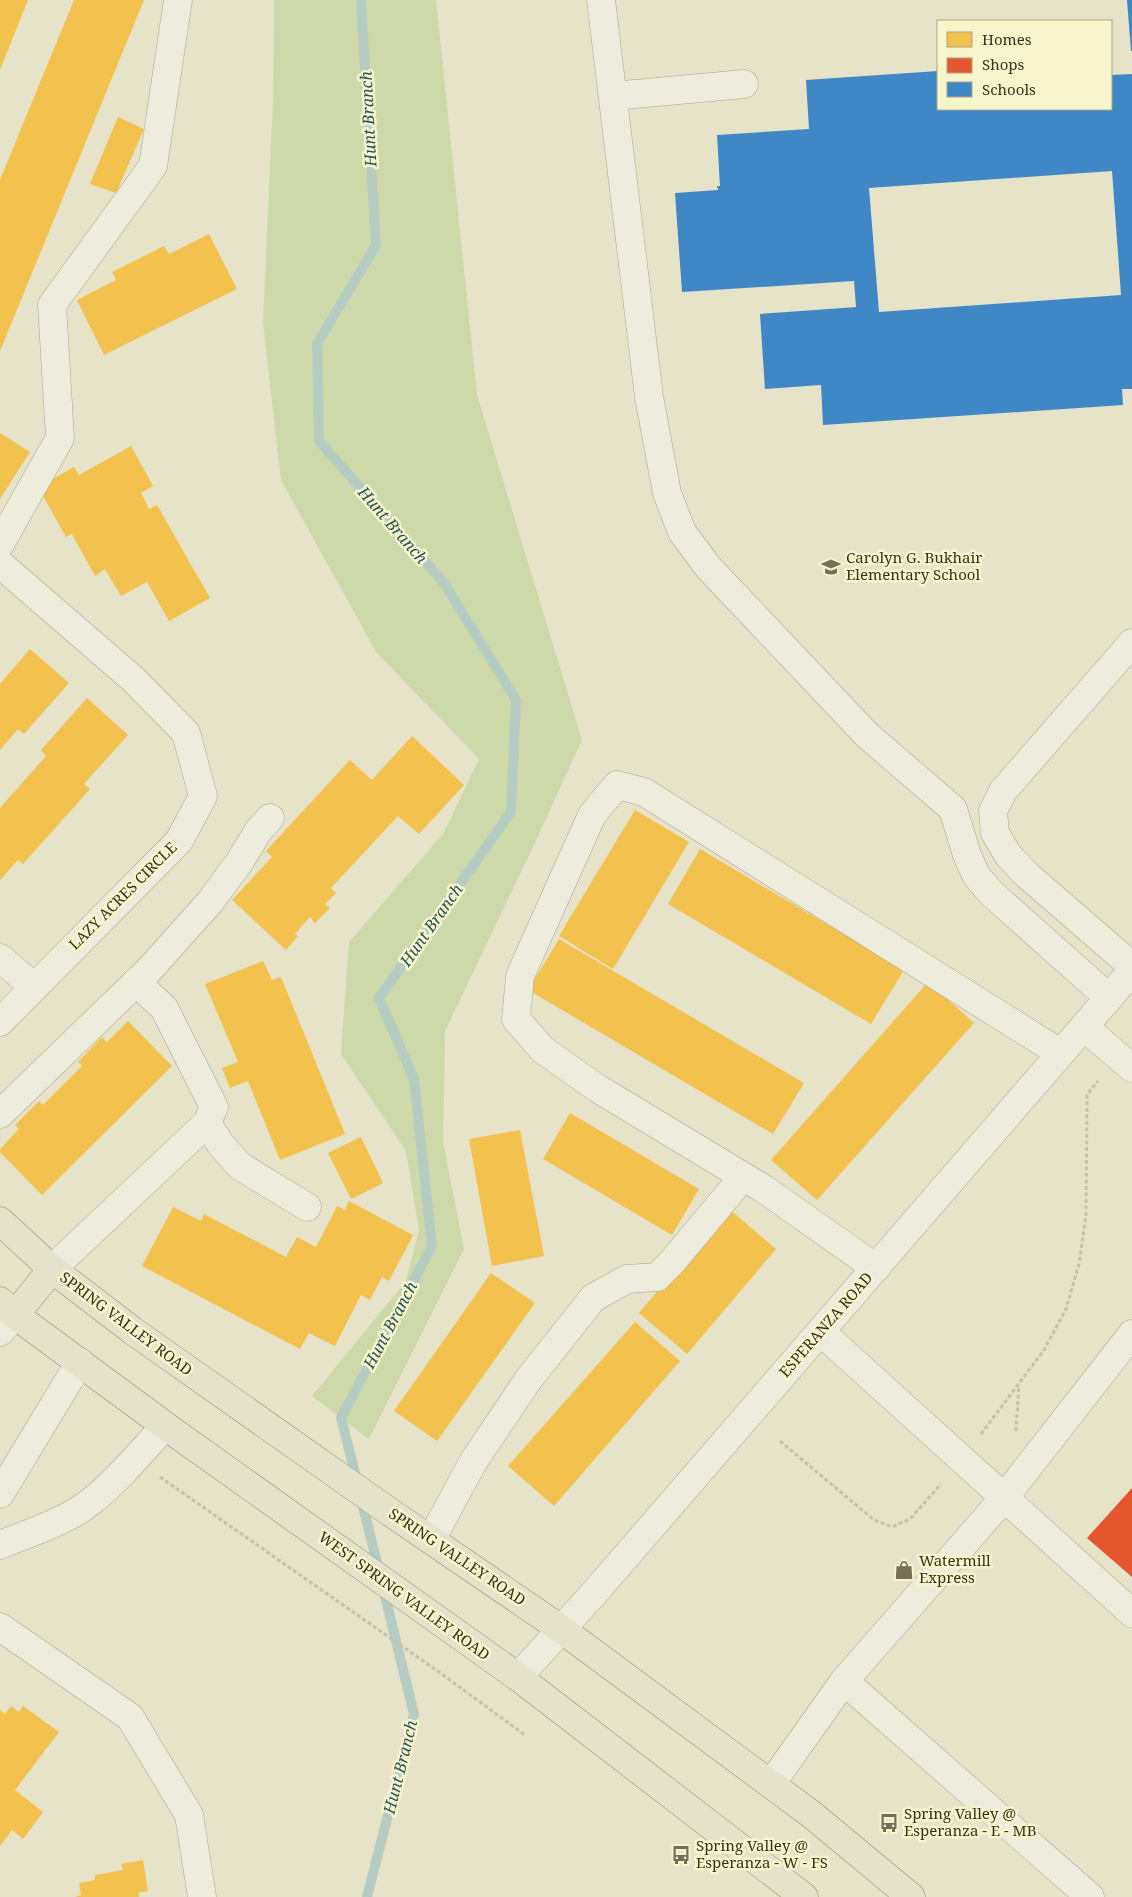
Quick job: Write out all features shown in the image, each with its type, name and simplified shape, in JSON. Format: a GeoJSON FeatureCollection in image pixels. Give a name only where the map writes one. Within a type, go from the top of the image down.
{"type":"FeatureCollection","features":[{"type":"Feature","properties":{"kind":"main road","name":"SPRING VALLEY ROAD"},"geometry":{"type":"LineString","coordinates":[[0,1221],[52,1268],[133,1331],[387,1510],[561,1629],[810,1814],[911,1897]]}},
{"type":"Feature","properties":{"kind":"main road"},"geometry":{"type":"LineString","coordinates":[[5,1316],[52,1268]]}},
{"type":"Feature","properties":{"kind":"main road","name":"WEST SPRING VALLEY ROAD"},"geometry":{"type":"LineString","coordinates":[[5,1316],[80,1362],[165,1426],[518,1677],[804,1897]]}},
{"type":"Feature","properties":{"kind":"street"},"geometry":{"type":"LineString","coordinates":[[0,544],[60,438],[52,304],[153,166],[178,0]]}},
{"type":"Feature","properties":{"kind":"street"},"geometry":{"type":"LineString","coordinates":[[601,0],[649,397],[667,493],[682,532],[708,567],[867,736],[953,810],[976,875],[991,893],[1109,998]]}},
{"type":"Feature","properties":{"kind":"street"},"geometry":{"type":"LineString","coordinates":[[613,96],[744,84]]}},
{"type":"Feature","properties":{"kind":"street","name":"LAZY ACRES CIRCLE"},"geometry":{"type":"LineString","coordinates":[[0,564],[133,679],[186,733],[203,796],[179,841],[0,1022]]}},
{"type":"Feature","properties":{"kind":"street"},"geometry":{"type":"LineString","coordinates":[[1132,643],[1003,791],[993,812],[995,833],[1008,855],[1132,966]]}},
{"type":"Feature","properties":{"kind":"street"},"geometry":{"type":"LineString","coordinates":[[876,1268],[764,1189],[597,1088],[544,1050],[516,1019],[520,976],[592,815],[617,785],[644,792],[1060,1053]]}},
{"type":"Feature","properties":{"kind":"street"},"geometry":{"type":"LineString","coordinates":[[953,810],[974,805],[1003,791]]}},
{"type":"Feature","properties":{"kind":"street"},"geometry":{"type":"LineString","coordinates":[[0,1114],[136,982],[210,902],[270,818]]}},
{"type":"Feature","properties":{"kind":"street"},"geometry":{"type":"LineString","coordinates":[[0,958],[34,987]]}},
{"type":"Feature","properties":{"kind":"street","name":"ESPERANZA ROAD"},"geometry":{"type":"LineString","coordinates":[[518,1677],[821,1332],[1060,1053],[1132,972]]}},
{"type":"Feature","properties":{"kind":"street"},"geometry":{"type":"LineString","coordinates":[[52,1268],[207,1122],[214,1107],[164,1008],[136,982]]}},
{"type":"Feature","properties":{"kind":"street"},"geometry":{"type":"LineString","coordinates":[[1084,1027],[1125,1062]]}},
{"type":"Feature","properties":{"kind":"street"},"geometry":{"type":"LineString","coordinates":[[207,1122],[221,1144],[240,1166],[307,1207]]}},
{"type":"Feature","properties":{"kind":"street"},"geometry":{"type":"LineString","coordinates":[[431,1540],[484,1445],[528,1380],[593,1298],[628,1279],[656,1277],[672,1262],[742,1177]]}},
{"type":"Feature","properties":{"kind":"street"},"geometry":{"type":"LineString","coordinates":[[821,1332],[1132,1613]]}},
{"type":"Feature","properties":{"kind":"street"},"geometry":{"type":"LineString","coordinates":[[770,1784],[844,1681],[1004,1498],[1132,1334]]}},
{"type":"Feature","properties":{"kind":"street"},"geometry":{"type":"LineString","coordinates":[[0,1494],[80,1362]]}},
{"type":"Feature","properties":{"kind":"street"},"geometry":{"type":"LineString","coordinates":[[0,1545],[55,1523],[92,1501],[135,1460],[165,1426]]}},
{"type":"Feature","properties":{"kind":"street"},"geometry":{"type":"LineString","coordinates":[[0,1627],[130,1717],[189,1815],[202,1897]]}},
{"type":"Feature","properties":{"kind":"street"},"geometry":{"type":"LineString","coordinates":[[844,1681],[1090,1897]]}},
{"type":"Feature","properties":{"kind":"path"},"geometry":{"type":"LineString","coordinates":[[780,1441],[874,1520],[892,1527],[910,1519],[996,1415],[1044,1350],[1066,1309],[1079,1264],[1086,1215],[1087,1095],[1125,1062]]}},
{"type":"Feature","properties":{"kind":"path"},"geometry":{"type":"LineString","coordinates":[[135,1460],[526,1735]]}},
{"type":"Feature","properties":{"kind":"green space"},"geometry":{"type":"Polygon","coordinates":[[[274,0],[436,0],[477,395],[582,740],[445,1031],[443,1142],[464,1249],[369,1439],[312,1396],[406,1281],[419,1230],[406,1151],[341,1054],[349,942],[443,834],[479,759],[376,652],[281,480],[263,323],[273,100],[274,0]]]}},
{"type":"Feature","properties":{"kind":"building: Homes"},"geometry":{"type":"Polygon","coordinates":[[[0,0],[28,0],[0,70],[0,0]]]}},
{"type":"Feature","properties":{"kind":"building: Homes"},"geometry":{"type":"Polygon","coordinates":[[[74,0],[144,0],[0,351],[0,180],[74,0]]]}},
{"type":"Feature","properties":{"kind":"building: Homes"},"geometry":{"type":"Polygon","coordinates":[[[118,117],[144,129],[116,193],[90,184],[118,117]]]}},
{"type":"Feature","properties":{"kind":"building: Homes"},"geometry":{"type":"Polygon","coordinates":[[[209,234],[237,289],[104,355],[77,300],[116,280],[112,272],[164,246],[169,254],[209,234]]]}},
{"type":"Feature","properties":{"kind":"building: Homes"},"geometry":{"type":"Polygon","coordinates":[[[0,433],[30,452],[0,499],[0,433]]]}},
{"type":"Feature","properties":{"kind":"building: Homes"},"geometry":{"type":"Polygon","coordinates":[[[131,446],[153,486],[141,493],[149,509],[157,505],[210,598],[169,621],[147,582],[121,596],[105,569],[95,576],[72,534],[66,537],[38,487],[74,467],[79,475],[131,446]]]}},
{"type":"Feature","properties":{"kind":"building: Homes"},"geometry":{"type":"Polygon","coordinates":[[[30,649],[69,683],[24,734],[18,729],[0,750],[0,684],[30,649]]]}},
{"type":"Feature","properties":{"kind":"building: Homes"},"geometry":{"type":"Polygon","coordinates":[[[87,698],[128,735],[84,784],[90,789],[23,864],[18,860],[0,880],[0,808],[46,756],[41,750],[87,698]]]}},
{"type":"Feature","properties":{"kind":"building: Homes"},"geometry":{"type":"Polygon","coordinates":[[[412,736],[464,785],[419,834],[398,816],[331,888],[336,893],[325,904],[330,908],[315,923],[310,917],[295,934],[298,936],[286,950],[232,900],[272,857],[266,851],[350,760],[372,780],[412,736]]]}},
{"type":"Feature","properties":{"kind":"building: Homes"},"geometry":{"type":"Polygon","coordinates":[[[635,810],[689,842],[613,969],[559,936],[635,810]]]}},
{"type":"Feature","properties":{"kind":"building: Homes"},"geometry":{"type":"Polygon","coordinates":[[[700,849],[904,970],[871,1024],[668,904],[700,849]]]}},
{"type":"Feature","properties":{"kind":"building: Homes"},"geometry":{"type":"Polygon","coordinates":[[[559,939],[804,1083],[773,1134],[528,990],[559,939]]]}},
{"type":"Feature","properties":{"kind":"building: Homes"},"geometry":{"type":"Polygon","coordinates":[[[263,961],[272,980],[281,977],[345,1134],[280,1160],[248,1081],[230,1088],[222,1068],[238,1062],[205,984],[263,961]]]}},
{"type":"Feature","properties":{"kind":"building: Homes"},"geometry":{"type":"Polygon","coordinates":[[[928,982],[974,1023],[817,1200],[771,1160],[928,982]]]}},
{"type":"Feature","properties":{"kind":"building: Homes"},"geometry":{"type":"Polygon","coordinates":[[[128,1021],[172,1066],[42,1195],[0,1152],[0,1149],[19,1129],[15,1125],[39,1101],[43,1105],[82,1066],[78,1062],[102,1037],[107,1042],[128,1021]]]}},
{"type":"Feature","properties":{"kind":"building: Homes"},"geometry":{"type":"Polygon","coordinates":[[[570,1113],[699,1189],[672,1235],[543,1159],[570,1113]]]}},
{"type":"Feature","properties":{"kind":"building: Homes"},"geometry":{"type":"Polygon","coordinates":[[[520,1130],[544,1256],[492,1266],[469,1139],[520,1130]]]}},
{"type":"Feature","properties":{"kind":"building: Homes"},"geometry":{"type":"Polygon","coordinates":[[[361,1137],[383,1183],[351,1199],[328,1153],[361,1137]]]}},
{"type":"Feature","properties":{"kind":"building: Homes"},"geometry":{"type":"Polygon","coordinates":[[[349,1201],[413,1235],[389,1281],[382,1277],[370,1300],[361,1295],[335,1346],[309,1333],[300,1349],[142,1266],[173,1207],[201,1221],[204,1214],[286,1257],[297,1237],[316,1247],[337,1206],[345,1210],[349,1201]]]}},
{"type":"Feature","properties":{"kind":"building: Homes"},"geometry":{"type":"Polygon","coordinates":[[[728,1208],[776,1249],[687,1354],[639,1313],[728,1208]]]}},
{"type":"Feature","properties":{"kind":"building: Homes"},"geometry":{"type":"Polygon","coordinates":[[[491,1273],[535,1303],[437,1441],[394,1411],[491,1273]]]}},
{"type":"Feature","properties":{"kind":"building: Homes"},"geometry":{"type":"Polygon","coordinates":[[[635,1322],[680,1361],[554,1506],[508,1466],[635,1322]]]}},
{"type":"Feature","properties":{"kind":"building: Homes"},"geometry":{"type":"Polygon","coordinates":[[[11,1706],[19,1712],[23,1706],[59,1732],[15,1790],[43,1812],[23,1839],[12,1830],[0,1846],[0,1710],[5,1714],[11,1706]]]}},
{"type":"Feature","properties":{"kind":"building: Homes"},"geometry":{"type":"Polygon","coordinates":[[[143,1860],[148,1891],[138,1893],[139,1897],[75,1897],[81,1895],[79,1883],[95,1880],[95,1875],[123,1870],[121,1864],[143,1860]]]}},
{"type":"Feature","properties":{"kind":"building: Shops"},"geometry":{"type":"Polygon","coordinates":[[[1132,1488],[1132,1577],[1087,1538],[1132,1488]]]}},
{"type":"Feature","properties":{"kind":"building: Schools"},"geometry":{"type":"Polygon","coordinates":[[[1127,0],[1132,0],[1132,51],[1131,51],[1127,0]]]}},
{"type":"Feature","properties":{"kind":"building: Schools"},"geometry":{"type":"Polygon","coordinates":[[[937,71],[937,110],[1112,110],[1112,75],[1132,74],[1132,389],[1122,389],[1123,405],[823,425],[821,385],[765,389],[760,314],[856,307],[854,281],[682,292],[675,193],[718,190],[717,186],[720,186],[717,135],[809,129],[806,80],[937,71]],[[1112,171],[869,188],[879,312],[1121,295],[1112,171]]]}},
{"type":"Feature","properties":{"kind":"waterway","name":"Hunt Branch"},"geometry":{"type":"LineString","coordinates":[[357,1481],[341,1418],[432,1246],[414,1079],[379,998],[511,812],[516,700],[444,583],[319,441],[317,344],[376,245],[361,0]]}},
{"type":"Feature","properties":{"kind":"waterway","name":"Hunt Branch"},"geometry":{"type":"LineString","coordinates":[[361,1498],[379,1571]]}},
{"type":"Feature","properties":{"kind":"waterway","name":"Hunt Branch"},"geometry":{"type":"LineString","coordinates":[[367,1897],[414,1714],[383,1588]]}},
{"type":"Feature","properties":{"kind":"place","name":"Carolyn G. Bukhair Elementary School"},"geometry":{"type":"Point","coordinates":[831,567]}},
{"type":"Feature","properties":{"kind":"place","name":"Watermill Express"},"geometry":{"type":"Point","coordinates":[904,1570]}},
{"type":"Feature","properties":{"kind":"place","name":"Spring Valley @ Esperanza - E - MB"},"geometry":{"type":"Point","coordinates":[889,1823]}},
{"type":"Feature","properties":{"kind":"place","name":"Spring Valley @ Esperanza - W - FS"},"geometry":{"type":"Point","coordinates":[681,1855]}}]}
